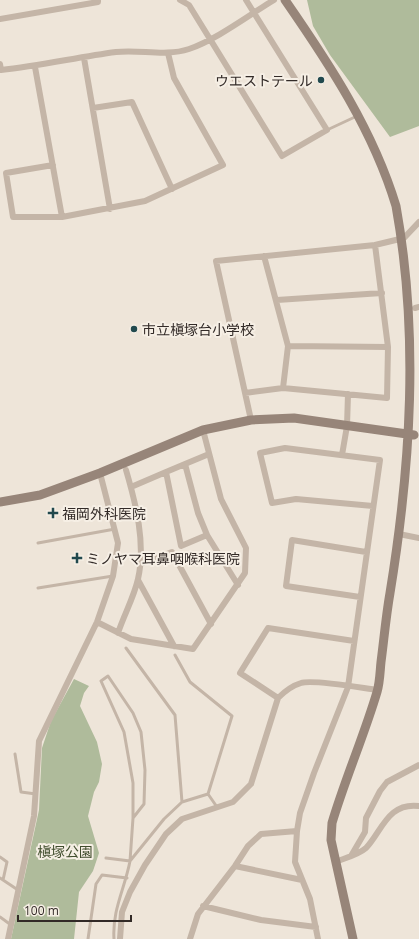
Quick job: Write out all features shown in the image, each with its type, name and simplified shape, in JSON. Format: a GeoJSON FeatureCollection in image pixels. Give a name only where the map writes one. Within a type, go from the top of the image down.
{"type":"FeatureCollection","features":[{"type":"Feature","properties":{"kind":"street"},"geometry":{"type":"LineString","coordinates":[[0,19],[98,2],[98,0]]}},
{"type":"Feature","properties":{"kind":"street"},"geometry":{"type":"LineString","coordinates":[[180,0],[189,5],[209,40],[282,156],[328,130],[246,0]]}},
{"type":"Feature","properties":{"kind":"street"},"geometry":{"type":"LineString","coordinates":[[0,68],[35,67],[117,52],[168,53],[189,49],[209,40],[274,0]]}},
{"type":"Feature","properties":{"kind":"street"},"geometry":{"type":"LineString","coordinates":[[286,0],[330,66],[359,115],[393,198],[404,238],[417,308],[418,378],[414,435],[388,606],[378,690],[332,823],[331,840],[353,939]]}},
{"type":"Feature","properties":{"kind":"street"},"geometry":{"type":"LineString","coordinates":[[52,165],[6,173],[13,217],[62,217],[110,209],[145,201],[223,165],[174,78],[168,53]]}},
{"type":"Feature","properties":{"kind":"street"},"geometry":{"type":"LineString","coordinates":[[84,58],[110,209]]}},
{"type":"Feature","properties":{"kind":"street"},"geometry":{"type":"LineString","coordinates":[[35,67],[62,217]]}},
{"type":"Feature","properties":{"kind":"street"},"geometry":{"type":"LineString","coordinates":[[93,108],[132,102],[172,189]]}},
{"type":"Feature","properties":{"kind":"street"},"geometry":{"type":"LineString","coordinates":[[251,420],[216,261],[375,245],[404,238],[419,222]]}},
{"type":"Feature","properties":{"kind":"street"},"geometry":{"type":"LineString","coordinates":[[245,392],[283,388],[387,398],[388,347],[375,245]]}},
{"type":"Feature","properties":{"kind":"street"},"geometry":{"type":"LineString","coordinates":[[264,256],[277,300],[288,346],[283,388]]}},
{"type":"Feature","properties":{"kind":"street"},"geometry":{"type":"LineString","coordinates":[[277,300],[382,293]]}},
{"type":"Feature","properties":{"kind":"street"},"geometry":{"type":"LineString","coordinates":[[288,346],[388,347]]}},
{"type":"Feature","properties":{"kind":"street"},"geometry":{"type":"LineString","coordinates":[[342,455],[347,426],[348,394]]}},
{"type":"Feature","properties":{"kind":"street"},"geometry":{"type":"LineString","coordinates":[[0,502],[40,495],[100,473],[203,430],[251,420],[294,418],[414,435]]}},
{"type":"Feature","properties":{"kind":"street"},"geometry":{"type":"LineString","coordinates":[[96,622],[131,639],[193,649],[245,573],[246,548],[221,499],[203,430]]}},
{"type":"Feature","properties":{"kind":"street"},"geometry":{"type":"LineString","coordinates":[[318,939],[310,899],[296,862],[297,831],[300,814],[314,773],[348,687],[380,460],[285,448],[260,453],[272,503],[296,499],[373,506]]}},
{"type":"Feature","properties":{"kind":"street"},"geometry":{"type":"LineString","coordinates":[[131,486],[209,454]]}},
{"type":"Feature","properties":{"kind":"street"},"geometry":{"type":"LineString","coordinates":[[185,464],[198,513],[207,535],[238,585]]}},
{"type":"Feature","properties":{"kind":"street"},"geometry":{"type":"LineString","coordinates":[[118,633],[138,580],[140,564],[140,532],[131,486],[126,470]]}},
{"type":"Feature","properties":{"kind":"street"},"geometry":{"type":"LineString","coordinates":[[166,472],[181,546]]}},
{"type":"Feature","properties":{"kind":"street"},"geometry":{"type":"LineString","coordinates":[[8,939],[34,816],[39,740],[96,622],[113,576],[118,543],[100,473]]}},
{"type":"Feature","properties":{"kind":"street"},"geometry":{"type":"LineString","coordinates":[[399,534],[419,538]]}},
{"type":"Feature","properties":{"kind":"street"},"geometry":{"type":"LineString","coordinates":[[140,564],[172,552],[181,546],[207,535]]}},
{"type":"Feature","properties":{"kind":"street"},"geometry":{"type":"LineString","coordinates":[[360,597],[286,586],[292,540],[366,552]]}},
{"type":"Feature","properties":{"kind":"street"},"geometry":{"type":"LineString","coordinates":[[172,552],[211,624]]}},
{"type":"Feature","properties":{"kind":"street"},"geometry":{"type":"LineString","coordinates":[[138,580],[174,646]]}},
{"type":"Feature","properties":{"kind":"street"},"geometry":{"type":"LineString","coordinates":[[278,698],[240,673],[268,628],[354,641]]}},
{"type":"Feature","properties":{"kind":"street"},"geometry":{"type":"LineString","coordinates":[[120,939],[122,912],[130,892],[145,864],[166,834],[182,820],[233,802],[251,784],[278,698],[288,688],[302,682],[331,683],[348,687],[378,690]]}},
{"type":"Feature","properties":{"kind":"street"},"geometry":{"type":"LineString","coordinates":[[351,856],[365,832],[366,818],[380,791],[387,782],[419,765]]}},
{"type":"Feature","properties":{"kind":"street"},"geometry":{"type":"LineString","coordinates":[[335,862],[366,848],[386,818],[405,808],[419,806]]}},
{"type":"Feature","properties":{"kind":"street"},"geometry":{"type":"LineString","coordinates":[[190,939],[198,914],[235,866],[248,846],[261,834],[297,831]]}},
{"type":"Feature","properties":{"kind":"street"},"geometry":{"type":"LineString","coordinates":[[235,866],[302,880]]}},
{"type":"Feature","properties":{"kind":"street"},"geometry":{"type":"LineString","coordinates":[[203,906],[261,920],[316,927]]}},
{"type":"Feature","properties":{"kind":"lane"},"geometry":{"type":"LineString","coordinates":[[328,130],[359,115]]}},
{"type":"Feature","properties":{"kind":"lane"},"geometry":{"type":"LineString","coordinates":[[38,542],[115,528]]}},
{"type":"Feature","properties":{"kind":"lane"},"geometry":{"type":"LineString","coordinates":[[38,588],[113,576]]}},
{"type":"Feature","properties":{"kind":"lane"},"geometry":{"type":"LineString","coordinates":[[126,648],[175,715],[182,802]]}},
{"type":"Feature","properties":{"kind":"lane"},"geometry":{"type":"LineString","coordinates":[[175,655],[190,682],[232,716],[208,794]]}},
{"type":"Feature","properties":{"kind":"lane"},"geometry":{"type":"LineString","coordinates":[[114,939],[113,927],[121,890],[127,878],[130,861],[133,818],[133,783],[124,732],[100,681],[108,676],[133,713],[141,732],[145,770],[144,804],[133,818]]}},
{"type":"Feature","properties":{"kind":"lane"},"geometry":{"type":"LineString","coordinates":[[14,754],[21,792],[36,794]]}},
{"type":"Feature","properties":{"kind":"lane"},"geometry":{"type":"LineString","coordinates":[[130,861],[164,818],[182,802],[208,794]]}},
{"type":"Feature","properties":{"kind":"lane"},"geometry":{"type":"LineString","coordinates":[[208,794],[217,807]]}},
{"type":"Feature","properties":{"kind":"lane"},"geometry":{"type":"LineString","coordinates":[[0,857],[7,862],[1,879],[18,890]]}},
{"type":"Feature","properties":{"kind":"lane"},"geometry":{"type":"LineString","coordinates":[[106,858],[130,861]]}},
{"type":"Feature","properties":{"kind":"lane"},"geometry":{"type":"LineString","coordinates":[[88,939],[96,884],[102,875],[127,878]]}},
{"type":"Feature","properties":{"kind":"lane"},"geometry":{"type":"LineString","coordinates":[[0,917],[11,925]]}},
{"type":"Feature","properties":{"kind":"lane"},"geometry":{"type":"LineString","coordinates":[[113,927],[120,928]]}},
{"type":"Feature","properties":{"kind":"green space"},"geometry":{"type":"Polygon","coordinates":[[[307,0],[419,0],[419,126],[390,137],[330,55],[313,26],[307,0]]]}},
{"type":"Feature","properties":{"kind":"green space","name":"槇塚公園"},"geometry":{"type":"Polygon","coordinates":[[[74,679],[89,686],[84,693],[80,706],[97,742],[102,764],[99,782],[94,792],[88,816],[99,853],[93,871],[79,892],[74,939],[11,939],[39,810],[42,748],[51,721],[74,679]]]}},
{"type":"Feature","properties":{"kind":"place","name":"ウエストテール"},"geometry":{"type":"Point","coordinates":[321,80]}},
{"type":"Feature","properties":{"kind":"place","name":"市立槇塚台小学校"},"geometry":{"type":"Point","coordinates":[134,329]}},
{"type":"Feature","properties":{"kind":"place","name":"福岡外科医院"},"geometry":{"type":"Point","coordinates":[53,513]}},
{"type":"Feature","properties":{"kind":"place","name":"ミノヤマ耳鼻咽喉科医院"},"geometry":{"type":"Point","coordinates":[77,558]}}]}
